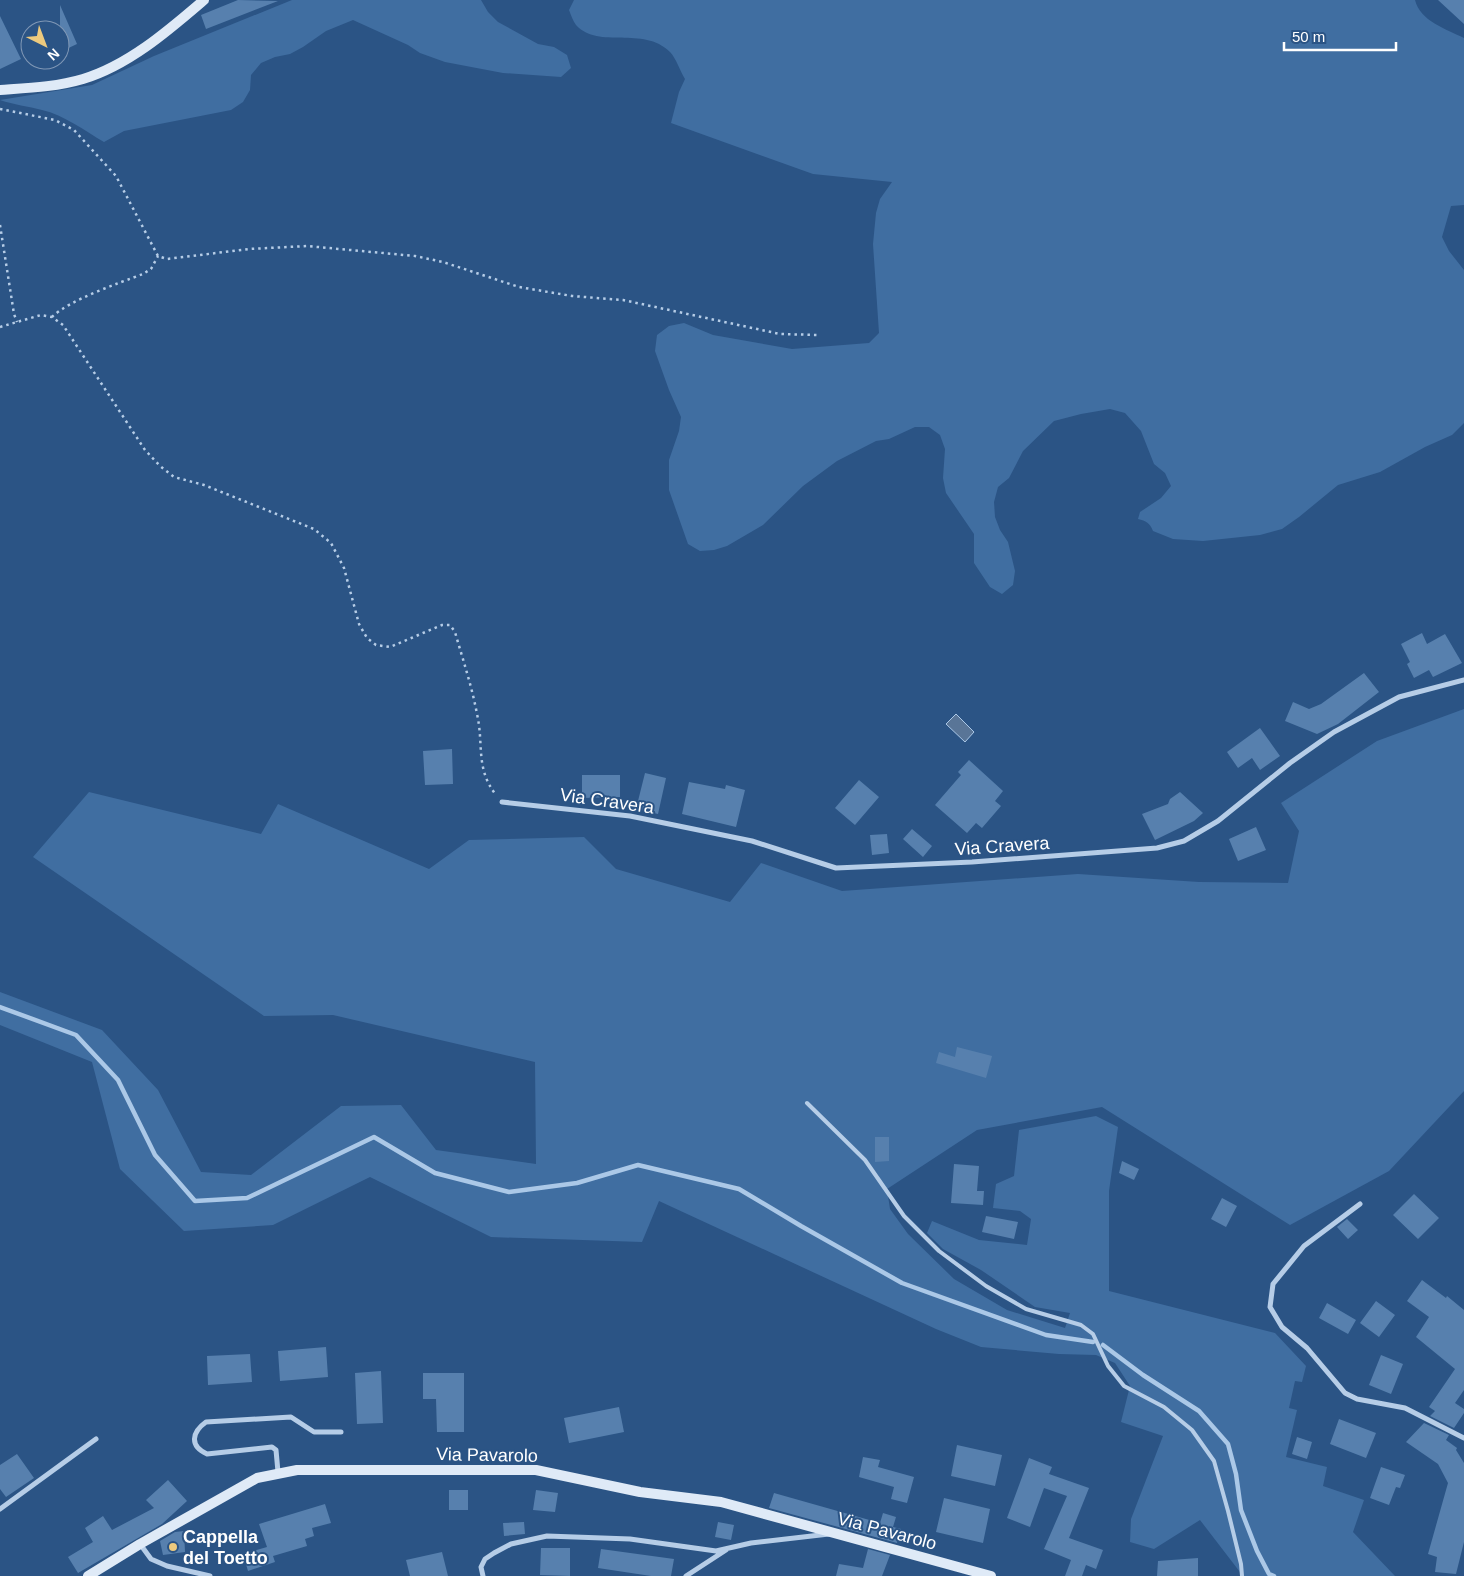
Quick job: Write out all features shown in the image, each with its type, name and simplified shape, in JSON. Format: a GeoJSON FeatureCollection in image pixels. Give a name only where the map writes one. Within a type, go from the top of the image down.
{"type":"FeatureCollection","features":[{"type":"Feature","properties":{"kind":"street"},"geometry":{"type":"LineString","coordinates":[[0,90],[49,86],[85,78],[122,61],[161,37],[204,0]]}},
{"type":"Feature","properties":{"kind":"street","name":"Via Cravera"},"geometry":{"type":"LineString","coordinates":[[502,802],[630,816],[752,841],[836,868],[972,862],[1157,848],[1184,841],[1218,822],[1290,763],[1334,732],[1399,698],[1464,680]]}},
{"type":"Feature","properties":{"kind":"street"},"geometry":{"type":"LineString","coordinates":[[1360,1204],[1304,1246],[1273,1284],[1270,1307],[1282,1327],[1307,1348],[1345,1393],[1357,1399],[1405,1408],[1464,1438]]}},
{"type":"Feature","properties":{"kind":"street"},"geometry":{"type":"LineString","coordinates":[[278,1472],[276,1450],[272,1447],[207,1454],[196,1446],[194,1438],[197,1430],[206,1422],[291,1417],[314,1432],[341,1432]]}},
{"type":"Feature","properties":{"kind":"street"},"geometry":{"type":"LineString","coordinates":[[0,1509],[96,1440]]}},
{"type":"Feature","properties":{"kind":"street","name":"Via Pavarolo"},"geometry":{"type":"LineString","coordinates":[[88,1576],[140,1544],[257,1478],[278,1472],[297,1470],[536,1470],[640,1492],[721,1502],[991,1576]]}},
{"type":"Feature","properties":{"kind":"street"},"geometry":{"type":"LineString","coordinates":[[483,1576],[481,1567],[485,1559],[494,1552],[511,1544],[547,1536],[630,1539],[716,1551],[751,1543],[818,1537],[834,1533]]}},
{"type":"Feature","properties":{"kind":"street"},"geometry":{"type":"LineString","coordinates":[[140,1544],[151,1558],[167,1566],[210,1576]]}},
{"type":"Feature","properties":{"kind":"street"},"geometry":{"type":"LineString","coordinates":[[686,1576],[731,1547]]}},
{"type":"Feature","properties":{"kind":"lane"},"geometry":{"type":"LineString","coordinates":[[807,1104],[865,1160],[904,1216],[939,1251],[986,1286],[1026,1309],[1082,1325],[1093,1334],[1108,1366],[1124,1386],[1164,1407],[1192,1430],[1214,1461],[1241,1564],[1242,1576]]}},
{"type":"Feature","properties":{"kind":"path"},"geometry":{"type":"LineString","coordinates":[[0,109],[55,120],[74,130],[116,176],[158,256],[167,259],[249,249],[307,246],[415,256],[442,262],[519,286],[572,296],[623,300],[780,334],[818,335]]}},
{"type":"Feature","properties":{"kind":"path"},"geometry":{"type":"LineString","coordinates":[[0,225],[14,314],[17,322]]}},
{"type":"Feature","properties":{"kind":"path"},"geometry":{"type":"LineString","coordinates":[[52,317],[58,311],[78,301],[143,274],[151,269],[158,256]]}},
{"type":"Feature","properties":{"kind":"path"},"geometry":{"type":"LineString","coordinates":[[0,328],[41,316],[52,317],[63,325],[145,450],[160,466],[174,477],[204,485],[314,529],[331,543],[344,568],[359,624],[367,638],[376,645],[390,647],[442,625],[450,626],[455,632],[478,716],[482,767],[490,787],[502,802]]}},
{"type":"Feature","properties":{"kind":"shaded area"},"geometry":{"type":"Polygon","coordinates":[[[292,0],[481,0],[488,12],[498,22],[538,44],[554,47],[567,55],[571,68],[561,77],[503,73],[445,62],[420,53],[408,45],[353,20],[326,31],[290,54],[275,57],[261,63],[251,75],[250,90],[243,102],[231,110],[124,131],[104,142],[50,112],[0,100],[92,85],[154,56],[292,0]]]}},
{"type":"Feature","properties":{"kind":"shaded area"},"geometry":{"type":"Polygon","coordinates":[[[574,0],[1415,0],[1422,14],[1428,19],[1464,38],[1464,205],[1451,206],[1442,237],[1449,251],[1464,270],[1464,423],[1452,435],[1425,447],[1380,472],[1338,485],[1282,529],[1260,535],[1203,541],[1173,539],[1153,531],[1151,526],[1138,519],[1140,512],[1161,498],[1171,486],[1165,473],[1154,464],[1141,431],[1125,413],[1110,409],[1054,421],[1023,451],[1009,478],[998,487],[994,502],[995,517],[1000,530],[1008,542],[1015,571],[1013,585],[1002,594],[990,587],[974,563],[974,534],[946,493],[943,478],[945,449],[940,435],[929,427],[915,427],[889,439],[876,441],[837,461],[803,486],[763,525],[727,546],[714,550],[700,551],[688,544],[669,490],[669,460],[679,431],[681,417],[655,351],[657,335],[669,326],[684,323],[713,335],[792,349],[869,343],[879,333],[873,244],[876,213],[880,199],[892,182],[813,174],[671,123],[679,92],[685,79],[670,52],[659,44],[647,40],[597,36],[586,32],[576,25],[569,10],[574,0]]]}},
{"type":"Feature","properties":{"kind":"shaded area"},"geometry":{"type":"Polygon","coordinates":[[[1464,709],[1464,1091],[1389,1171],[1290,1225],[1102,1107],[977,1130],[887,1189],[890,1209],[908,1234],[954,1279],[1007,1310],[1065,1328],[1070,1313],[1035,1307],[981,1270],[943,1249],[927,1233],[932,1221],[979,1240],[1027,1245],[1031,1219],[1020,1211],[993,1208],[996,1184],[1014,1176],[1019,1130],[1096,1116],[1118,1127],[1109,1191],[1109,1291],[1275,1333],[1306,1366],[1302,1382],[1295,1381],[1289,1408],[1297,1410],[1286,1457],[1327,1467],[1323,1486],[1364,1500],[1353,1532],[1395,1576],[1243,1576],[1200,1520],[1154,1549],[1130,1542],[1131,1519],[1163,1436],[1121,1422],[1130,1386],[1115,1363],[1096,1355],[1059,1354],[981,1347],[936,1329],[659,1201],[642,1242],[491,1237],[370,1177],[273,1225],[184,1231],[120,1169],[92,1062],[0,1025],[0,992],[102,1030],[158,1090],[201,1172],[251,1175],[341,1106],[401,1105],[436,1150],[536,1164],[535,1062],[333,1015],[264,1016],[33,857],[89,792],[261,834],[278,804],[429,869],[469,840],[584,837],[616,869],[730,902],[761,863],[842,891],[1078,874],[1199,882],[1288,883],[1299,831],[1281,803],[1377,741],[1464,709]]]}},
{"type":"Feature","properties":{"kind":"shaded area"},"geometry":{"type":"Polygon","coordinates":[[[956,714],[974,732],[965,742],[946,724],[956,714]]]}},
{"type":"Feature","properties":{"kind":"building"},"geometry":{"type":"Polygon","coordinates":[[[238,0],[278,1],[206,29],[201,15],[238,0]]]}},
{"type":"Feature","properties":{"kind":"building"},"geometry":{"type":"Polygon","coordinates":[[[1438,0],[1464,0],[1464,24],[1438,0]]]}},
{"type":"Feature","properties":{"kind":"building"},"geometry":{"type":"Polygon","coordinates":[[[60,5],[67,20],[60,20],[60,5]]]}},
{"type":"Feature","properties":{"kind":"building"},"geometry":{"type":"Polygon","coordinates":[[[0,16],[20,59],[0,69],[0,16]]]}},
{"type":"Feature","properties":{"kind":"building"},"geometry":{"type":"Polygon","coordinates":[[[70,28],[77,44],[70,47],[70,28]]]}},
{"type":"Feature","properties":{"kind":"building"},"geometry":{"type":"Polygon","coordinates":[[[1422,633],[1427,644],[1445,634],[1462,663],[1433,677],[1429,670],[1414,678],[1407,664],[1410,662],[1401,644],[1422,633]]]}},
{"type":"Feature","properties":{"kind":"building"},"geometry":{"type":"Polygon","coordinates":[[[1364,673],[1379,692],[1338,724],[1317,734],[1285,721],[1293,702],[1309,709],[1321,704],[1364,673]]]}},
{"type":"Feature","properties":{"kind":"building"},"geometry":{"type":"Polygon","coordinates":[[[1260,728],[1280,756],[1260,770],[1252,758],[1238,768],[1227,752],[1260,728]]]}},
{"type":"Feature","properties":{"kind":"building"},"geometry":{"type":"Polygon","coordinates":[[[452,749],[453,784],[425,785],[423,751],[452,749]]]}},
{"type":"Feature","properties":{"kind":"building"},"geometry":{"type":"Polygon","coordinates":[[[969,760],[1003,791],[995,801],[1001,806],[982,828],[976,823],[967,833],[935,805],[961,775],[958,772],[969,760]]]}},
{"type":"Feature","properties":{"kind":"building"},"geometry":{"type":"Polygon","coordinates":[[[645,773],[666,778],[658,814],[636,809],[645,773]]]}},
{"type":"Feature","properties":{"kind":"building"},"geometry":{"type":"Polygon","coordinates":[[[582,775],[620,775],[620,797],[582,798],[582,775]]]}},
{"type":"Feature","properties":{"kind":"building"},"geometry":{"type":"Polygon","coordinates":[[[859,780],[879,797],[855,825],[835,808],[859,780]]]}},
{"type":"Feature","properties":{"kind":"building"},"geometry":{"type":"Polygon","coordinates":[[[689,782],[725,789],[726,785],[745,790],[736,827],[682,814],[689,782]]]}},
{"type":"Feature","properties":{"kind":"building"},"geometry":{"type":"Polygon","coordinates":[[[1180,792],[1203,813],[1194,821],[1155,840],[1142,814],[1168,804],[1170,799],[1180,792]]]}},
{"type":"Feature","properties":{"kind":"building"},"geometry":{"type":"Polygon","coordinates":[[[1256,827],[1266,850],[1238,861],[1229,839],[1256,827]]]}},
{"type":"Feature","properties":{"kind":"building"},"geometry":{"type":"Polygon","coordinates":[[[912,829],[932,846],[923,857],[903,839],[912,829]]]}},
{"type":"Feature","properties":{"kind":"building"},"geometry":{"type":"Polygon","coordinates":[[[887,834],[889,853],[872,855],[870,835],[887,834]]]}},
{"type":"Feature","properties":{"kind":"building"},"geometry":{"type":"Polygon","coordinates":[[[957,1047],[992,1056],[986,1078],[936,1063],[939,1052],[955,1057],[957,1047]]]}},
{"type":"Feature","properties":{"kind":"building"},"geometry":{"type":"Polygon","coordinates":[[[875,1137],[889,1137],[889,1161],[875,1162],[875,1137]]]}},
{"type":"Feature","properties":{"kind":"building"},"geometry":{"type":"Polygon","coordinates":[[[1122,1161],[1139,1169],[1134,1180],[1119,1173],[1122,1161]]]}},
{"type":"Feature","properties":{"kind":"building"},"geometry":{"type":"Polygon","coordinates":[[[954,1164],[979,1166],[977,1191],[984,1191],[983,1205],[951,1203],[954,1164]]]}},
{"type":"Feature","properties":{"kind":"building"},"geometry":{"type":"Polygon","coordinates":[[[1414,1194],[1439,1218],[1418,1239],[1393,1215],[1414,1194]]]}},
{"type":"Feature","properties":{"kind":"building"},"geometry":{"type":"Polygon","coordinates":[[[1222,1198],[1237,1206],[1226,1227],[1211,1219],[1222,1198]]]}},
{"type":"Feature","properties":{"kind":"building"},"geometry":{"type":"Polygon","coordinates":[[[986,1216],[1018,1222],[1014,1239],[982,1232],[986,1216]]]}},
{"type":"Feature","properties":{"kind":"building"},"geometry":{"type":"Polygon","coordinates":[[[1347,1219],[1358,1230],[1348,1239],[1337,1227],[1347,1219]]]}},
{"type":"Feature","properties":{"kind":"building"},"geometry":{"type":"Polygon","coordinates":[[[1422,1280],[1446,1298],[1447,1296],[1464,1310],[1464,1390],[1455,1403],[1464,1409],[1464,1413],[1454,1428],[1430,1416],[1435,1411],[1429,1407],[1455,1369],[1416,1337],[1429,1317],[1407,1301],[1422,1280]]]}},
{"type":"Feature","properties":{"kind":"building"},"geometry":{"type":"Polygon","coordinates":[[[1376,1301],[1395,1315],[1379,1337],[1360,1323],[1376,1301]]]}},
{"type":"Feature","properties":{"kind":"building"},"geometry":{"type":"Polygon","coordinates":[[[1327,1303],[1356,1320],[1348,1334],[1319,1318],[1327,1303]]]}},
{"type":"Feature","properties":{"kind":"building"},"geometry":{"type":"Polygon","coordinates":[[[326,1347],[328,1377],[280,1381],[278,1351],[326,1347]]]}},
{"type":"Feature","properties":{"kind":"building"},"geometry":{"type":"Polygon","coordinates":[[[250,1354],[252,1382],[208,1385],[207,1356],[250,1354]]]}},
{"type":"Feature","properties":{"kind":"building"},"geometry":{"type":"Polygon","coordinates":[[[1381,1355],[1403,1364],[1391,1394],[1369,1385],[1381,1355]]]}},
{"type":"Feature","properties":{"kind":"building"},"geometry":{"type":"Polygon","coordinates":[[[381,1371],[383,1423],[357,1424],[355,1373],[381,1371]]]}},
{"type":"Feature","properties":{"kind":"building"},"geometry":{"type":"Polygon","coordinates":[[[423,1373],[464,1373],[464,1432],[437,1432],[436,1399],[423,1399],[423,1373]]]}},
{"type":"Feature","properties":{"kind":"building"},"geometry":{"type":"Polygon","coordinates":[[[619,1407],[624,1432],[569,1443],[564,1418],[619,1407]]]}},
{"type":"Feature","properties":{"kind":"building"},"geometry":{"type":"Polygon","coordinates":[[[1339,1419],[1376,1433],[1366,1458],[1330,1444],[1339,1419]]]}},
{"type":"Feature","properties":{"kind":"building"},"geometry":{"type":"Polygon","coordinates":[[[1424,1423],[1449,1435],[1446,1440],[1457,1448],[1456,1450],[1464,1463],[1464,1542],[1456,1574],[1435,1572],[1437,1557],[1428,1554],[1448,1483],[1438,1464],[1406,1442],[1424,1423]]]}},
{"type":"Feature","properties":{"kind":"building"},"geometry":{"type":"Polygon","coordinates":[[[1297,1437],[1312,1442],[1307,1459],[1292,1454],[1297,1437]]]}},
{"type":"Feature","properties":{"kind":"building"},"geometry":{"type":"Polygon","coordinates":[[[957,1445],[1002,1455],[995,1486],[951,1476],[957,1445]]]}},
{"type":"Feature","properties":{"kind":"building"},"geometry":{"type":"Polygon","coordinates":[[[17,1454],[34,1478],[6,1497],[0,1489],[0,1465],[17,1454]]]}},
{"type":"Feature","properties":{"kind":"building"},"geometry":{"type":"Polygon","coordinates":[[[863,1457],[880,1460],[878,1467],[914,1477],[907,1503],[891,1499],[894,1487],[859,1477],[863,1457]]]}},
{"type":"Feature","properties":{"kind":"building"},"geometry":{"type":"Polygon","coordinates":[[[1029,1458],[1052,1467],[1049,1474],[1089,1488],[1069,1538],[1103,1550],[1096,1569],[1086,1565],[1082,1576],[1065,1576],[1071,1560],[1044,1549],[1067,1496],[1044,1488],[1030,1527],[1007,1518],[1029,1458]]]}},
{"type":"Feature","properties":{"kind":"building"},"geometry":{"type":"Polygon","coordinates":[[[1381,1467],[1405,1475],[1400,1488],[1396,1487],[1389,1505],[1370,1498],[1381,1467]]]}},
{"type":"Feature","properties":{"kind":"building"},"geometry":{"type":"Polygon","coordinates":[[[168,1480],[187,1501],[162,1524],[78,1573],[68,1557],[93,1542],[85,1528],[103,1516],[112,1530],[154,1508],[146,1500],[168,1480]]]}},
{"type":"Feature","properties":{"kind":"building"},"geometry":{"type":"Polygon","coordinates":[[[449,1490],[468,1490],[468,1510],[449,1510],[449,1490]]]}},
{"type":"Feature","properties":{"kind":"building"},"geometry":{"type":"Polygon","coordinates":[[[536,1490],[558,1493],[555,1512],[533,1510],[536,1490]]]}},
{"type":"Feature","properties":{"kind":"building"},"geometry":{"type":"Polygon","coordinates":[[[774,1493],[880,1523],[883,1513],[896,1517],[893,1527],[901,1529],[897,1543],[769,1508],[774,1493]]]}},
{"type":"Feature","properties":{"kind":"building"},"geometry":{"type":"Polygon","coordinates":[[[944,1498],[990,1509],[983,1543],[936,1532],[944,1498]]]}},
{"type":"Feature","properties":{"kind":"building"},"geometry":{"type":"Polygon","coordinates":[[[325,1504],[331,1523],[312,1528],[314,1536],[305,1539],[307,1546],[273,1556],[275,1562],[248,1571],[243,1554],[267,1547],[259,1524],[325,1504]]]}},
{"type":"Feature","properties":{"kind":"building"},"geometry":{"type":"Polygon","coordinates":[[[524,1522],[525,1534],[504,1536],[503,1523],[524,1522]]]}},
{"type":"Feature","properties":{"kind":"building"},"geometry":{"type":"Polygon","coordinates":[[[718,1522],[734,1525],[731,1540],[715,1537],[718,1522]]]}},
{"type":"Feature","properties":{"kind":"building","name":"Cappella del Toetto"},"geometry":{"type":"Polygon","coordinates":[[[184,1531],[185,1552],[163,1555],[160,1541],[175,1532],[184,1531]]]}},
{"type":"Feature","properties":{"kind":"building"},"geometry":{"type":"Polygon","coordinates":[[[541,1548],[570,1548],[570,1576],[540,1575],[541,1548]]]}},
{"type":"Feature","properties":{"kind":"building"},"geometry":{"type":"Polygon","coordinates":[[[601,1549],[674,1559],[671,1576],[651,1576],[598,1568],[601,1549]]]}},
{"type":"Feature","properties":{"kind":"building"},"geometry":{"type":"Polygon","coordinates":[[[868,1549],[890,1555],[882,1576],[836,1576],[839,1564],[863,1568],[868,1549]]]}},
{"type":"Feature","properties":{"kind":"building"},"geometry":{"type":"Polygon","coordinates":[[[442,1552],[448,1576],[410,1576],[406,1560],[442,1552]]]}},
{"type":"Feature","properties":{"kind":"building"},"geometry":{"type":"Polygon","coordinates":[[[1198,1558],[1198,1576],[1157,1576],[1158,1561],[1198,1558]]]}},
{"type":"Feature","properties":{"kind":"waterway"},"geometry":{"type":"LineString","coordinates":[[0,1007],[76,1035],[118,1080],[155,1155],[195,1201],[247,1198],[374,1137],[435,1173],[509,1192],[577,1183],[638,1165],[739,1189],[902,1283],[1046,1335],[1093,1342]]}},
{"type":"Feature","properties":{"kind":"waterway"},"geometry":{"type":"LineString","coordinates":[[1103,1345],[1143,1375],[1199,1411],[1228,1444],[1236,1474],[1241,1510],[1257,1551],[1269,1574],[1274,1576]]}},
{"type":"Feature","properties":{"kind":"place","name":"Cappella del Toetto"},"geometry":{"type":"Point","coordinates":[173,1547]}}]}
